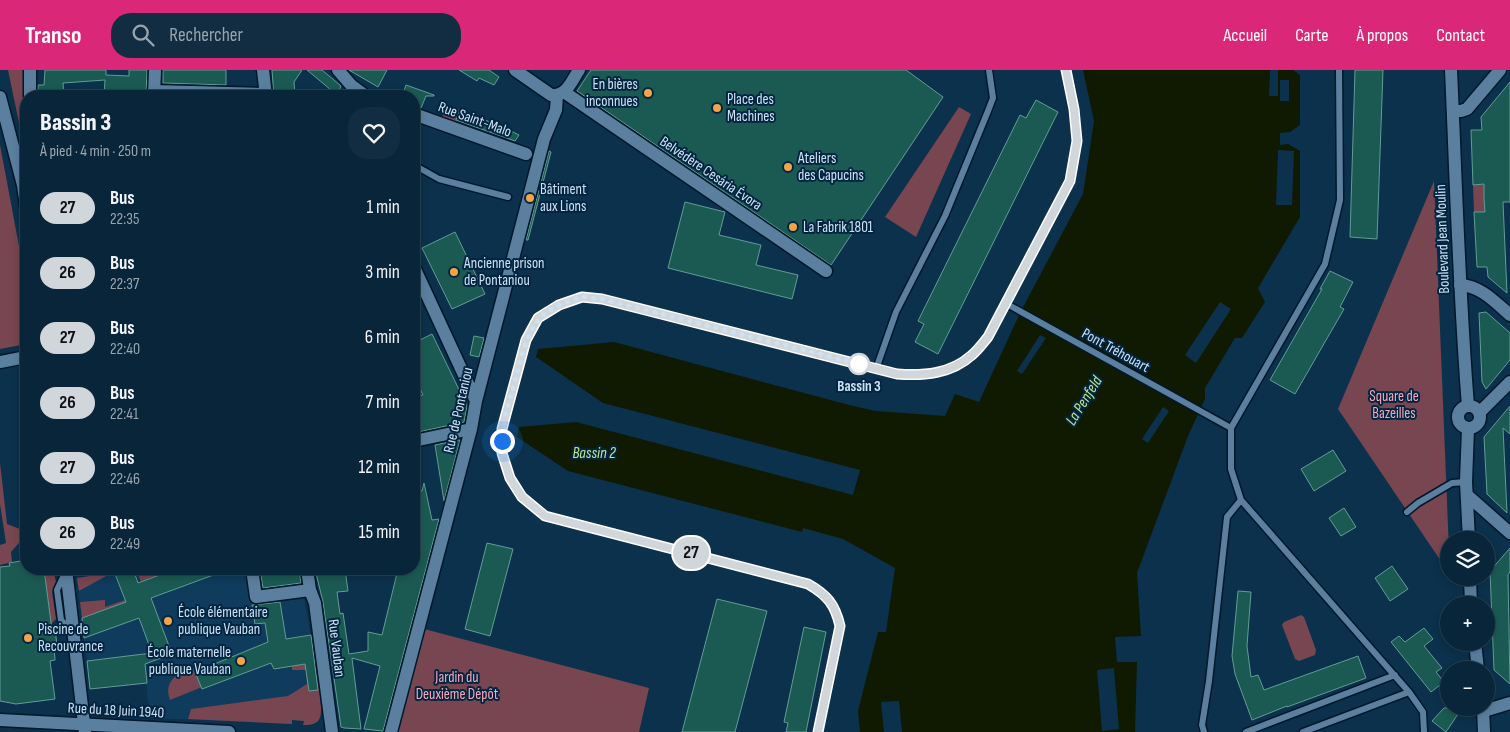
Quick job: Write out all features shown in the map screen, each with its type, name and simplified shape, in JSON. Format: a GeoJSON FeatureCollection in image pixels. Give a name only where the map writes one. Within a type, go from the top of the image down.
{"type":"FeatureCollection","features":[{"type":"Feature","properties":{"kind":"street"},"geometry":{"type":"LineString","coordinates":[[30,70],[30,90]]}},
{"type":"Feature","properties":{"kind":"street"},"geometry":{"type":"LineString","coordinates":[[155,70],[155,90]]}},
{"type":"Feature","properties":{"kind":"street"},"geometry":{"type":"LineString","coordinates":[[263,70],[265,90]]}},
{"type":"Feature","properties":{"kind":"street"},"geometry":{"type":"LineString","coordinates":[[338,70],[357,90]]}},
{"type":"Feature","properties":{"kind":"street","name":"Belvédère Cesária Évora"},"geometry":{"type":"LineString","coordinates":[[515,70],[551,94],[561,94],[826,271]]}},
{"type":"Feature","properties":{"kind":"street","name":"Rue de Pontaniou"},"geometry":{"type":"LineString","coordinates":[[391,732],[471,429],[476,401],[544,139],[561,94],[578,70]]}},
{"type":"Feature","properties":{"kind":"street","name":"Boulevard Jean Moulin"},"geometry":{"type":"LineString","coordinates":[[1451,70],[1460,285],[1468,406]]}},
{"type":"Feature","properties":{"kind":"street"},"geometry":{"type":"LineString","coordinates":[[1453,111],[1467,109],[1500,70]]}},
{"type":"Feature","properties":{"kind":"street"},"geometry":{"type":"LineString","coordinates":[[0,97],[20,157]]}},
{"type":"Feature","properties":{"kind":"street","name":"Rue Saint-Malo"},"geometry":{"type":"LineString","coordinates":[[420,116],[526,154]]}},
{"type":"Feature","properties":{"kind":"street"},"geometry":{"type":"LineString","coordinates":[[420,281],[476,401]]}},
{"type":"Feature","properties":{"kind":"street"},"geometry":{"type":"LineString","coordinates":[[1460,285],[1468,286],[1485,294],[1510,315]]}},
{"type":"Feature","properties":{"kind":"street"},"geometry":{"type":"LineString","coordinates":[[0,362],[20,358]]}},
{"type":"Feature","properties":{"kind":"street"},"geometry":{"type":"LineString","coordinates":[[1479,414],[1477,409],[1468,406],[1459,411],[1459,422],[1468,428],[1477,424],[1479,414],[1509,384]]}},
{"type":"Feature","properties":{"kind":"street"},"geometry":{"type":"LineString","coordinates":[[1468,428],[1466,488],[1468,531]]}},
{"type":"Feature","properties":{"kind":"street"},"geometry":{"type":"LineString","coordinates":[[420,440],[471,429]]}},
{"type":"Feature","properties":{"kind":"street"},"geometry":{"type":"LineString","coordinates":[[1466,488],[1510,534]]}},
{"type":"Feature","properties":{"kind":"street"},"geometry":{"type":"LineString","coordinates":[[67,575],[85,728]]}},
{"type":"Feature","properties":{"kind":"street"},"geometry":{"type":"LineString","coordinates":[[253,575],[256,597],[310,590]]}},
{"type":"Feature","properties":{"kind":"street","name":"Rue Vauban"},"geometry":{"type":"LineString","coordinates":[[308,575],[310,590],[315,603],[332,732]]}},
{"type":"Feature","properties":{"kind":"street"},"geometry":{"type":"LineString","coordinates":[[1495,706],[1510,703]]}},
{"type":"Feature","properties":{"kind":"street"},"geometry":{"type":"LineString","coordinates":[[1484,716],[1484,732]]}},
{"type":"Feature","properties":{"kind":"street","name":"Rue du 18 Juin 1940"},"geometry":{"type":"LineString","coordinates":[[5,724],[229,732]]}},
{"type":"Feature","properties":{"kind":"lane"},"geometry":{"type":"LineString","coordinates":[[876,369],[896,312],[945,216],[993,98],[989,70]]}},
{"type":"Feature","properties":{"kind":"lane"},"geometry":{"type":"LineString","coordinates":[[818,732],[840,626],[836,612],[823,592],[808,584],[545,516],[522,497],[510,478],[502,453],[502,429],[526,340],[538,318],[559,305],[582,297],[602,299],[897,374],[922,376],[949,370],[972,356],[988,337],[1070,181],[1077,141],[1074,109],[1066,70]]}},
{"type":"Feature","properties":{"kind":"lane"},"geometry":{"type":"LineString","coordinates":[[1339,70],[1340,200],[1325,264],[1231,428],[1231,469],[1242,500],[1409,692],[1422,712],[1424,732]]}},
{"type":"Feature","properties":{"kind":"lane"},"geometry":{"type":"LineString","coordinates":[[420,168],[439,179],[508,197]]}},
{"type":"Feature","properties":{"kind":"lane","name":"Pont Tréhouart"},"geometry":{"type":"LineString","coordinates":[[1007,304],[1231,428]]}},
{"type":"Feature","properties":{"kind":"lane"},"geometry":{"type":"LineString","coordinates":[[1407,512],[1418,503],[1452,483],[1466,488]]}},
{"type":"Feature","properties":{"kind":"lane"},"geometry":{"type":"LineString","coordinates":[[1204,732],[1202,725],[1209,681],[1227,517],[1242,500]]}},
{"type":"Feature","properties":{"kind":"lane"},"geometry":{"type":"LineString","coordinates":[[1246,732],[1395,675]]}},
{"type":"Feature","properties":{"kind":"lane"},"geometry":{"type":"LineString","coordinates":[[1303,732],[1409,692]]}},
{"type":"Feature","properties":{"kind":"shaded area"},"geometry":{"type":"Polygon","coordinates":[[[96,575],[249,575],[253,605],[304,598],[311,638],[320,717],[317,722],[303,725],[304,721],[292,720],[292,724],[150,718],[143,654],[87,661],[77,578],[96,575]]]}},
{"type":"Feature","properties":{"kind":"green space"},"geometry":{"type":"Polygon","coordinates":[[[8,70],[24,70],[24,90],[20,90],[20,126],[8,70]]]}},
{"type":"Feature","properties":{"kind":"green space"},"geometry":{"type":"Polygon","coordinates":[[[447,105],[460,110],[456,122],[442,117],[447,105]]]}},
{"type":"Feature","properties":{"kind":"green space"},"geometry":{"type":"Polygon","coordinates":[[[959,107],[971,114],[916,237],[885,217],[959,107]]]}},
{"type":"Feature","properties":{"kind":"green space"},"geometry":{"type":"Polygon","coordinates":[[[0,145],[19,246],[20,345],[0,349],[0,145]]]}},
{"type":"Feature","properties":{"kind":"green space","name":"Square de Bazeilles"},"geometry":{"type":"Polygon","coordinates":[[[1434,181],[1448,531],[1440,531],[1440,560],[1338,409],[1434,181]]]}},
{"type":"Feature","properties":{"kind":"green space"},"geometry":{"type":"Polygon","coordinates":[[[1484,184],[1485,212],[1474,212],[1473,185],[1484,184]]]}},
{"type":"Feature","properties":{"kind":"green space"},"geometry":{"type":"Polygon","coordinates":[[[0,463],[7,524],[20,529],[20,542],[11,552],[12,562],[0,565],[0,545],[6,543],[0,504],[0,463]]]}},
{"type":"Feature","properties":{"kind":"green space"},"geometry":{"type":"Polygon","coordinates":[[[45,575],[54,575],[56,582],[52,592],[56,619],[51,624],[45,575]]]}},
{"type":"Feature","properties":{"kind":"green space"},"geometry":{"type":"Polygon","coordinates":[[[96,575],[108,575],[79,591],[77,578],[96,575]]]}},
{"type":"Feature","properties":{"kind":"green space"},"geometry":{"type":"Polygon","coordinates":[[[138,575],[160,575],[141,582],[138,575]]]}},
{"type":"Feature","properties":{"kind":"green space"},"geometry":{"type":"Polygon","coordinates":[[[105,600],[105,607],[125,600],[126,602],[82,618],[80,602],[105,600]]]}},
{"type":"Feature","properties":{"kind":"green space"},"geometry":{"type":"Polygon","coordinates":[[[1301,615],[1304,617],[1316,650],[1315,655],[1299,661],[1295,659],[1282,625],[1284,622],[1301,615]]]}},
{"type":"Feature","properties":{"kind":"green space","name":"Jardin du Deuxième Dépôt"},"geometry":{"type":"Polygon","coordinates":[[[424,629],[649,688],[639,732],[397,732],[424,629]]]}},
{"type":"Feature","properties":{"kind":"green space"},"geometry":{"type":"Polygon","coordinates":[[[314,663],[321,710],[320,717],[315,723],[303,725],[304,721],[292,720],[292,724],[188,719],[191,709],[288,696],[307,684],[306,670],[292,670],[292,666],[314,663]]]}},
{"type":"Feature","properties":{"kind":"green space"},"geometry":{"type":"Polygon","coordinates":[[[193,667],[202,687],[170,700],[168,693],[170,683],[177,675],[193,667]]]}},
{"type":"Feature","properties":{"kind":"water"},"geometry":{"type":"Polygon","coordinates":[[[1083,70],[1293,70],[1300,75],[1300,125],[1290,132],[1280,133],[1280,145],[1288,144],[1300,151],[1300,217],[1258,288],[1265,302],[1242,338],[1235,338],[1205,388],[1205,399],[1188,436],[1137,573],[1141,636],[1115,637],[1117,662],[1137,662],[1135,732],[860,732],[858,711],[878,632],[886,632],[895,568],[843,539],[803,528],[802,532],[568,471],[517,437],[519,427],[576,422],[853,495],[860,470],[603,403],[536,357],[538,349],[614,342],[876,411],[945,416],[955,394],[979,402],[1021,311],[1083,194],[1094,121],[1083,70]]]}},
{"type":"Feature","properties":{"kind":"pier"},"geometry":{"type":"Polygon","coordinates":[[[1270,70],[1278,70],[1278,96],[1269,96],[1270,70]]]}},
{"type":"Feature","properties":{"kind":"pier"},"geometry":{"type":"Polygon","coordinates":[[[1280,80],[1289,80],[1289,101],[1280,101],[1280,80]]]}},
{"type":"Feature","properties":{"kind":"pier"},"geometry":{"type":"Polygon","coordinates":[[[1278,150],[1294,151],[1292,205],[1276,205],[1278,150]]]}},
{"type":"Feature","properties":{"kind":"pier"},"geometry":{"type":"Polygon","coordinates":[[[1220,302],[1231,309],[1196,363],[1185,355],[1220,302]]]}},
{"type":"Feature","properties":{"kind":"pier"},"geometry":{"type":"Polygon","coordinates":[[[1040,335],[1046,338],[1022,374],[1017,371],[1040,335]]]}},
{"type":"Feature","properties":{"kind":"pier"},"geometry":{"type":"Polygon","coordinates":[[[1163,407],[1169,411],[1148,443],[1142,439],[1163,407]]]}},
{"type":"Feature","properties":{"kind":"pier"},"geometry":{"type":"Polygon","coordinates":[[[1114,668],[1119,729],[1102,731],[1097,670],[1114,668]]]}},
{"type":"Feature","properties":{"kind":"pier"},"geometry":{"type":"Polygon","coordinates":[[[899,701],[902,732],[884,732],[881,702],[899,701]]]}},
{"type":"Feature","properties":{"kind":"building"},"geometry":{"type":"Polygon","coordinates":[[[45,70],[106,70],[106,75],[129,76],[129,70],[147,70],[146,90],[104,90],[105,80],[63,83],[64,90],[38,90],[38,85],[44,85],[45,70]]]}},
{"type":"Feature","properties":{"kind":"building"},"geometry":{"type":"Polygon","coordinates":[[[163,70],[226,70],[226,85],[163,83],[163,70]]]}},
{"type":"Feature","properties":{"kind":"building"},"geometry":{"type":"Polygon","coordinates":[[[272,70],[302,70],[294,82],[295,90],[274,90],[272,70]]]}},
{"type":"Feature","properties":{"kind":"building"},"geometry":{"type":"Polygon","coordinates":[[[307,70],[322,70],[341,86],[339,90],[331,90],[307,70]]]}},
{"type":"Feature","properties":{"kind":"building"},"geometry":{"type":"Polygon","coordinates":[[[349,70],[387,70],[378,87],[349,70]]]}},
{"type":"Feature","properties":{"kind":"building"},"geometry":{"type":"Polygon","coordinates":[[[459,70],[489,70],[499,77],[494,85],[479,78],[477,81],[459,70]]]}},
{"type":"Feature","properties":{"kind":"building","name":"Ateliers des Capucins"},"geometry":{"type":"Polygon","coordinates":[[[591,70],[906,70],[943,97],[831,265],[577,91],[591,70]]]}},
{"type":"Feature","properties":{"kind":"building"},"geometry":{"type":"Polygon","coordinates":[[[1355,70],[1383,70],[1377,239],[1350,237],[1355,70]]]}},
{"type":"Feature","properties":{"kind":"building"},"geometry":{"type":"Polygon","coordinates":[[[1510,82],[1510,202],[1503,202],[1507,293],[1488,277],[1487,267],[1477,267],[1474,212],[1485,212],[1484,184],[1473,185],[1471,130],[1482,130],[1481,117],[1510,82]]]}},
{"type":"Feature","properties":{"kind":"building"},"geometry":{"type":"Polygon","coordinates":[[[406,85],[420,90],[404,90],[406,85]]]}},
{"type":"Feature","properties":{"kind":"building"},"geometry":{"type":"Polygon","coordinates":[[[420,90],[434,95],[426,96],[421,108],[420,90]]]}},
{"type":"Feature","properties":{"kind":"building"},"geometry":{"type":"Polygon","coordinates":[[[1036,100],[1058,112],[938,354],[915,342],[924,324],[918,321],[1020,115],[1026,118],[1036,100]]]}},
{"type":"Feature","properties":{"kind":"building"},"geometry":{"type":"Polygon","coordinates":[[[460,110],[519,135],[515,141],[456,120],[460,110]]]}},
{"type":"Feature","properties":{"kind":"building"},"geometry":{"type":"Polygon","coordinates":[[[549,151],[551,152],[528,240],[526,240],[549,151]]]}},
{"type":"Feature","properties":{"kind":"building"},"geometry":{"type":"Polygon","coordinates":[[[685,202],[725,212],[719,235],[761,245],[756,265],[798,275],[792,299],[668,268],[685,202]]]}},
{"type":"Feature","properties":{"kind":"building","name":"Ancienne prison de Pontaniou"},"geometry":{"type":"Polygon","coordinates":[[[455,232],[485,294],[452,309],[422,248],[455,232]]]}},
{"type":"Feature","properties":{"kind":"building"},"geometry":{"type":"Polygon","coordinates":[[[1330,271],[1353,282],[1340,307],[1344,309],[1295,394],[1270,380],[1322,289],[1320,289],[1330,271]]]}},
{"type":"Feature","properties":{"kind":"building"},"geometry":{"type":"Polygon","coordinates":[[[1486,312],[1510,333],[1510,360],[1486,389],[1482,382],[1479,313],[1486,312]]]}},
{"type":"Feature","properties":{"kind":"building"},"geometry":{"type":"Polygon","coordinates":[[[432,334],[467,406],[464,422],[420,432],[420,396],[423,395],[420,389],[420,340],[432,334]]]}},
{"type":"Feature","properties":{"kind":"building"},"geometry":{"type":"Polygon","coordinates":[[[474,336],[484,338],[479,357],[470,355],[474,336]]]}},
{"type":"Feature","properties":{"kind":"building"},"geometry":{"type":"Polygon","coordinates":[[[1510,406],[1510,434],[1503,428],[1507,513],[1487,494],[1484,437],[1510,406]]]}},
{"type":"Feature","properties":{"kind":"building"},"geometry":{"type":"Polygon","coordinates":[[[460,440],[444,501],[435,445],[460,440]]]}},
{"type":"Feature","properties":{"kind":"building"},"geometry":{"type":"Polygon","coordinates":[[[1333,450],[1346,471],[1314,491],[1301,469],[1333,450]]]}},
{"type":"Feature","properties":{"kind":"building"},"geometry":{"type":"Polygon","coordinates":[[[424,483],[432,520],[439,519],[383,731],[364,729],[380,666],[352,658],[361,729],[341,727],[323,602],[316,575],[346,575],[348,591],[337,592],[340,614],[343,613],[349,654],[368,651],[368,632],[382,635],[397,575],[420,575],[420,490],[422,491],[424,483]]]}},
{"type":"Feature","properties":{"kind":"building"},"geometry":{"type":"Polygon","coordinates":[[[1344,508],[1356,527],[1341,536],[1329,518],[1344,508]]]}},
{"type":"Feature","properties":{"kind":"building"},"geometry":{"type":"Polygon","coordinates":[[[487,543],[513,549],[490,636],[465,629],[487,543]]]}},
{"type":"Feature","properties":{"kind":"building"},"geometry":{"type":"Polygon","coordinates":[[[1510,548],[1510,572],[1508,575],[1510,684],[1495,671],[1494,661],[1495,596],[1491,596],[1491,586],[1495,586],[1495,565],[1510,548]]]}},
{"type":"Feature","properties":{"kind":"building","name":"Piscine de Recouvrance"},"geometry":{"type":"Polygon","coordinates":[[[20,561],[20,575],[45,575],[52,630],[55,629],[57,645],[54,646],[55,660],[50,661],[55,699],[16,704],[0,701],[0,567],[10,566],[9,563],[20,561]]]}},
{"type":"Feature","properties":{"kind":"building"},"geometry":{"type":"Polygon","coordinates":[[[1392,566],[1408,589],[1390,601],[1375,578],[1392,566]]]}},
{"type":"Feature","properties":{"kind":"building","name":"École élémentaire publique Vauban"},"geometry":{"type":"Polygon","coordinates":[[[115,575],[135,575],[138,583],[160,575],[213,575],[151,598],[172,654],[145,664],[147,683],[90,689],[87,661],[152,653],[139,618],[84,638],[82,618],[126,602],[115,575]]]}},
{"type":"Feature","properties":{"kind":"building"},"geometry":{"type":"Polygon","coordinates":[[[261,575],[300,575],[301,583],[263,588],[261,575]]]}},
{"type":"Feature","properties":{"kind":"building"},"geometry":{"type":"Polygon","coordinates":[[[1238,591],[1251,592],[1247,646],[1251,677],[1258,675],[1264,690],[1358,656],[1366,678],[1252,720],[1235,674],[1232,656],[1238,591]]]}},
{"type":"Feature","properties":{"kind":"building"},"geometry":{"type":"Polygon","coordinates":[[[717,599],[767,611],[735,732],[682,732],[717,599]]]}},
{"type":"Feature","properties":{"kind":"building","name":"École maternelle publique Vauban"},"geometry":{"type":"Polygon","coordinates":[[[280,602],[286,639],[311,635],[318,690],[309,691],[305,664],[274,669],[271,663],[202,689],[195,672],[268,642],[265,623],[255,624],[252,605],[280,602]]]}},
{"type":"Feature","properties":{"kind":"building"},"geometry":{"type":"Polygon","coordinates":[[[804,627],[826,632],[806,732],[786,732],[788,723],[784,722],[804,627]]]}},
{"type":"Feature","properties":{"kind":"building"},"geometry":{"type":"Polygon","coordinates":[[[1424,628],[1433,639],[1424,646],[1440,666],[1440,669],[1436,672],[1440,677],[1440,685],[1431,692],[1391,642],[1399,636],[1405,642],[1424,628]]]}},
{"type":"Feature","properties":{"kind":"building"},"geometry":{"type":"Polygon","coordinates":[[[1440,712],[1440,716],[1457,716],[1446,732],[1432,721],[1440,712]]]}},
{"type":"Feature","properties":{"kind":"bus line","name":"27"},"geometry":{"type":"LineString","coordinates":[[818,732],[840,626],[836,612],[823,592],[808,584],[545,516],[522,497],[510,478],[502,453],[502,429],[526,340],[538,318],[559,305],[582,297],[602,299],[897,374],[922,376],[949,370],[972,356],[988,337],[1070,181],[1077,141],[1074,109],[1066,70]]}},
{"type":"Feature","properties":{"kind":"place","name":"En bières inconnues"},"geometry":{"type":"Point","coordinates":[648,93]}},
{"type":"Feature","properties":{"kind":"place","name":"Place des Machines"},"geometry":{"type":"Point","coordinates":[717,108]}},
{"type":"Feature","properties":{"kind":"place","name":"Ateliers des Capucins"},"geometry":{"type":"Point","coordinates":[788,167]}},
{"type":"Feature","properties":{"kind":"place","name":"Bâtiment aux Lions"},"geometry":{"type":"Point","coordinates":[530,198]}},
{"type":"Feature","properties":{"kind":"place","name":"La Fabrik 1801"},"geometry":{"type":"Point","coordinates":[793,227]}},
{"type":"Feature","properties":{"kind":"place","name":"Ancienne prison de Pontaniou"},"geometry":{"type":"Point","coordinates":[454,272]}},
{"type":"Feature","properties":{"kind":"place","name":"Bassin 3"},"geometry":{"type":"Point","coordinates":[859,364]}},
{"type":"Feature","properties":{"kind":"place","name":"École élémentaire publique Vauban"},"geometry":{"type":"Point","coordinates":[168,621]}},
{"type":"Feature","properties":{"kind":"place","name":"Piscine de Recouvrance"},"geometry":{"type":"Point","coordinates":[28,638]}},
{"type":"Feature","properties":{"kind":"place","name":"École maternelle publique Vauban"},"geometry":{"type":"Point","coordinates":[241,661]}},
{"type":"Feature","properties":{"kind":"route"},"geometry":{"type":"LineString","coordinates":[[502,441],[502,429],[526,340],[538,318],[559,305],[582,297],[602,299],[859,364]]}},
{"type":"Feature","properties":{"kind":"water label","name":"La Penfeld"},"geometry":{"type":"Point","coordinates":[1083,400]}},
{"type":"Feature","properties":{"kind":"water label","name":"Bassin 2"},"geometry":{"type":"Point","coordinates":[594,452]}}]}
